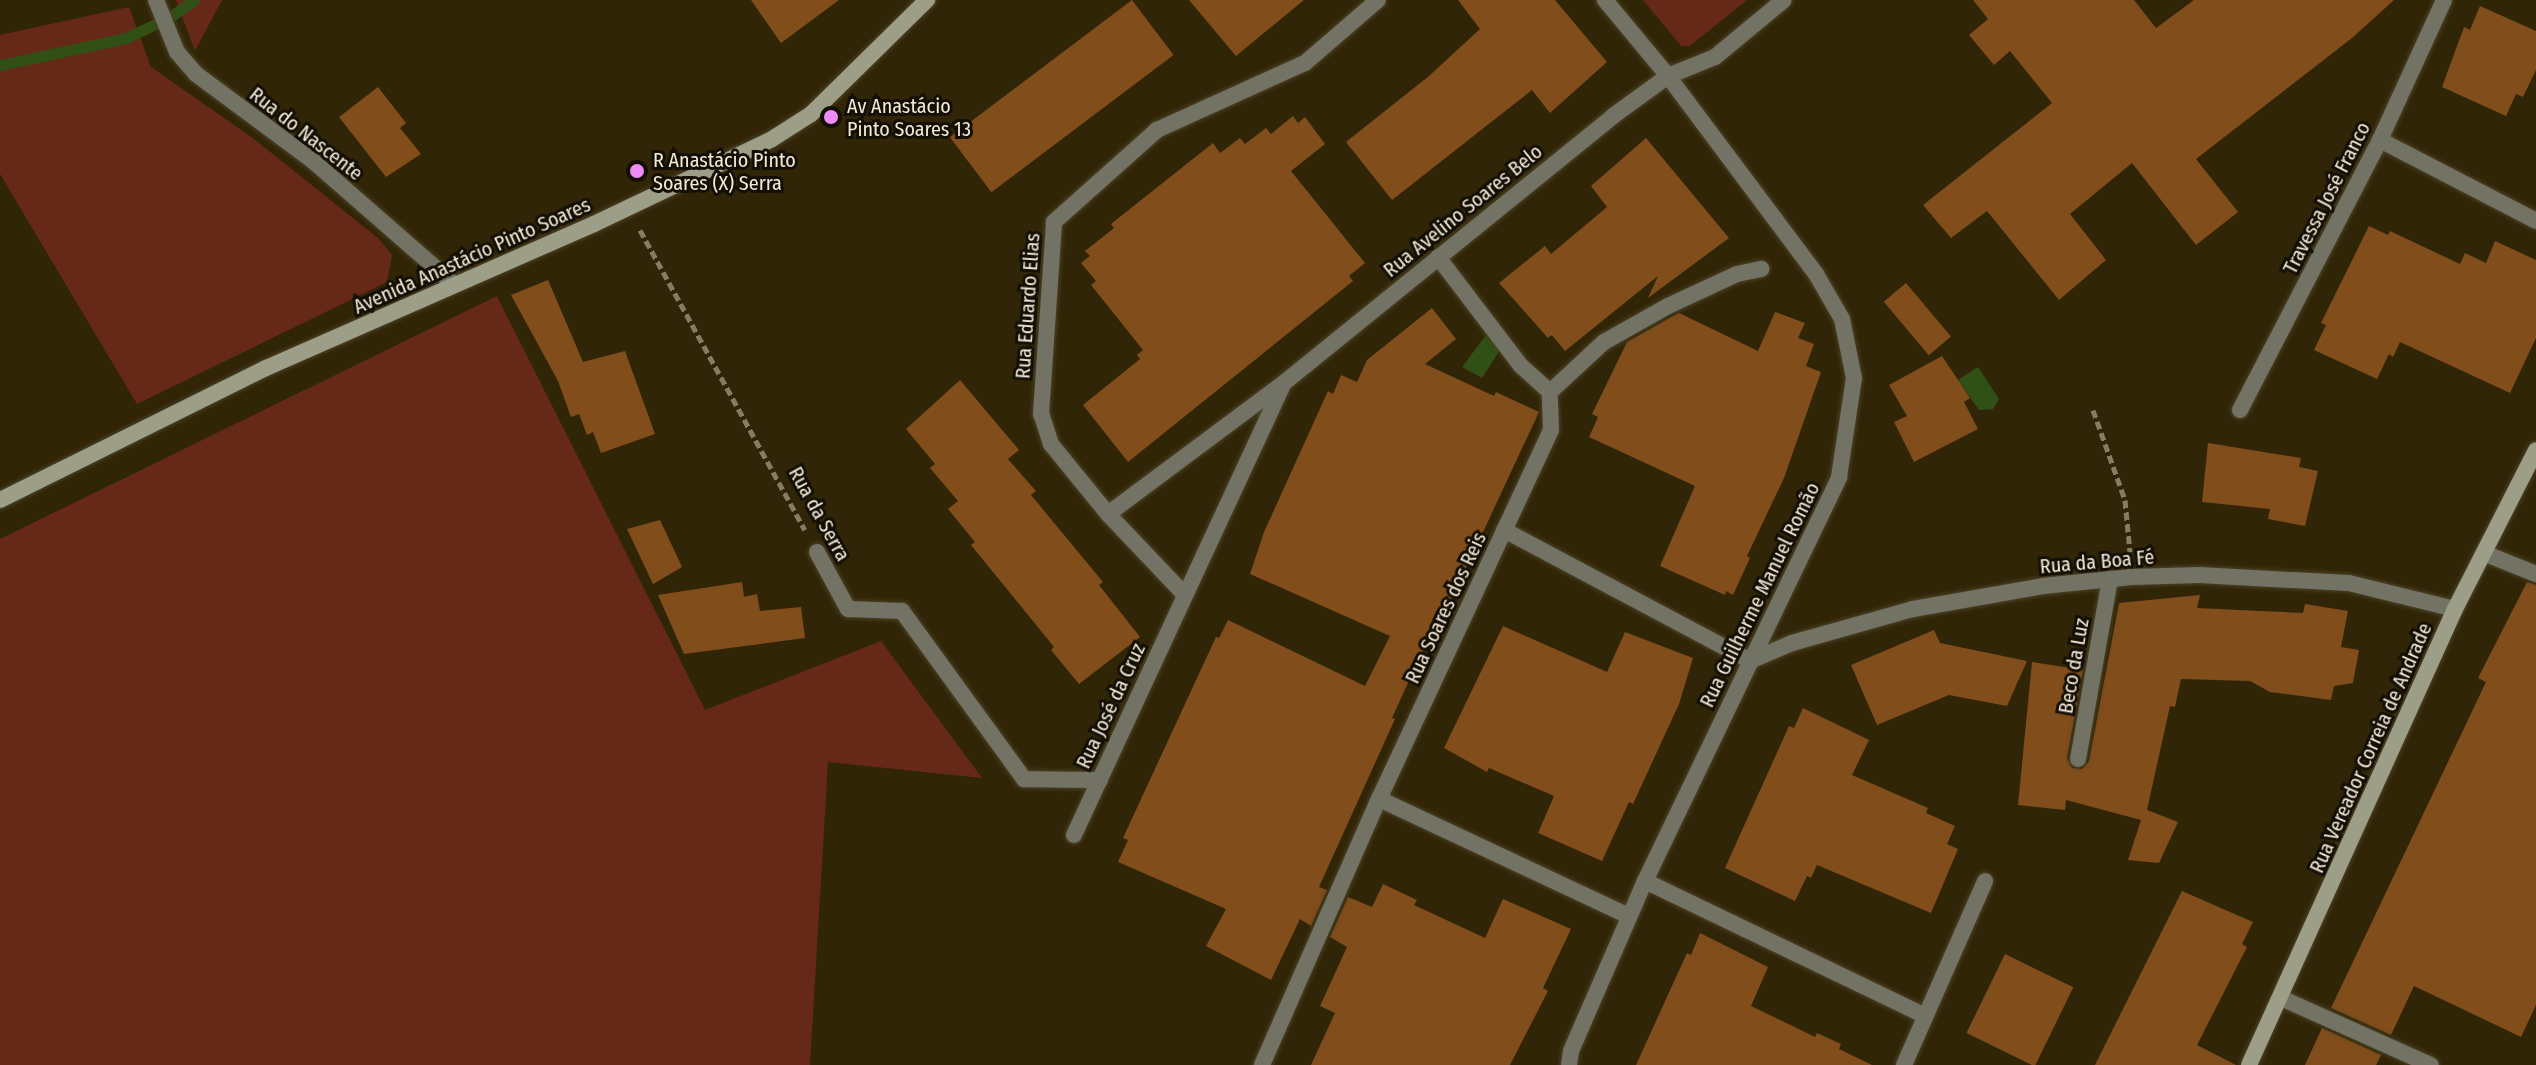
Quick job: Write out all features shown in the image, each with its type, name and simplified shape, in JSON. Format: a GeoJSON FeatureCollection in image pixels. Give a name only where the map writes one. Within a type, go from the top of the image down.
{"type":"FeatureCollection","features":[{"type":"Feature","properties":{"kind":"street","name":"Rua do Nascente"},"geometry":{"type":"LineString","coordinates":[[156,0],[177,52],[196,74],[313,161],[454,284]]}},
{"type":"Feature","properties":{"kind":"street","name":"Avenida Anastácio Pinto Soares"},"geometry":{"type":"LineString","coordinates":[[0,500],[266,368],[628,208],[772,139],[811,114],[927,0]]}},
{"type":"Feature","properties":{"kind":"street","name":"Rua Eduardo Elias"},"geometry":{"type":"LineString","coordinates":[[1184,594],[1108,514],[1051,444],[1041,414],[1054,222],[1157,130],[1305,63],[1378,0]]}},
{"type":"Feature","properties":{"kind":"street","name":"Rua Guilherme Manuel Romão"},"geometry":{"type":"LineString","coordinates":[[1569,1065],[1571,1051],[1645,881],[1839,477],[1854,378],[1842,319],[1816,274],[1668,76],[1605,0]]}},
{"type":"Feature","properties":{"kind":"street","name":"Rua Avelino Soares Belo"},"geometry":{"type":"LineString","coordinates":[[1108,514],[1285,382],[1668,76],[1715,57],[1784,0]]}},
{"type":"Feature","properties":{"kind":"street","name":"Travessa José Franco"},"geometry":{"type":"LineString","coordinates":[[2240,410],[2380,140],[2444,0]]}},
{"type":"Feature","properties":{"kind":"street"},"geometry":{"type":"LineString","coordinates":[[2380,140],[2536,221]]}},
{"type":"Feature","properties":{"kind":"street"},"geometry":{"type":"LineString","coordinates":[[1438,257],[1521,366],[1550,392],[1604,342],[1737,274],[1761,269]]}},
{"type":"Feature","properties":{"kind":"street","name":"Rua Avelino Soares Belo"},"geometry":{"type":"LineString","coordinates":[[1184,594],[1285,382]]}},
{"type":"Feature","properties":{"kind":"street","name":"Rua Soares dos Reis"},"geometry":{"type":"LineString","coordinates":[[1262,1065],[1379,799],[1551,430],[1550,392]]}},
{"type":"Feature","properties":{"kind":"street","name":"Rua Vereador Correia de Andrade"},"geometry":{"type":"LineString","coordinates":[[2249,1065],[2455,609],[2486,554],[2536,450]]}},
{"type":"Feature","properties":{"kind":"street"},"geometry":{"type":"LineString","coordinates":[[1504,530],[1750,661]]}},
{"type":"Feature","properties":{"kind":"street","name":"Rua da Serra"},"geometry":{"type":"LineString","coordinates":[[817,552],[848,609],[902,611],[1024,779],[1100,780]]}},
{"type":"Feature","properties":{"kind":"street"},"geometry":{"type":"LineString","coordinates":[[2486,554],[2536,574]]}},
{"type":"Feature","properties":{"kind":"street","name":"Rua da Boa Fé"},"geometry":{"type":"LineString","coordinates":[[1750,661],[1792,643],[1913,609],[2043,586],[2132,577],[2199,575],[2349,583],[2455,609]]}},
{"type":"Feature","properties":{"kind":"street","name":"Beco da Luz"},"geometry":{"type":"LineString","coordinates":[[2078,759],[2110,579]]}},
{"type":"Feature","properties":{"kind":"street","name":"Rua José da Cruz"},"geometry":{"type":"LineString","coordinates":[[1074,835],[1184,594]]}},
{"type":"Feature","properties":{"kind":"street"},"geometry":{"type":"LineString","coordinates":[[1379,799],[1629,916]]}},
{"type":"Feature","properties":{"kind":"street"},"geometry":{"type":"LineString","coordinates":[[1645,881],[1925,1016]]}},
{"type":"Feature","properties":{"kind":"street"},"geometry":{"type":"LineString","coordinates":[[1904,1065],[1985,881]]}},
{"type":"Feature","properties":{"kind":"street"},"geometry":{"type":"LineString","coordinates":[[2281,998],[2431,1065]]}},
{"type":"Feature","properties":{"kind":"path","name":"Rua da Serra"},"geometry":{"type":"LineString","coordinates":[[628,208],[817,552]]}},
{"type":"Feature","properties":{"kind":"path"},"geometry":{"type":"LineString","coordinates":[[2093,410],[2125,500],[2132,577]]}},
{"type":"Feature","properties":{"kind":"shaded area"},"geometry":{"type":"Polygon","coordinates":[[[176,0],[222,0],[195,51],[176,0]]]}},
{"type":"Feature","properties":{"kind":"shaded area"},"geometry":{"type":"Polygon","coordinates":[[[1643,0],[1747,0],[1690,46],[1681,46],[1643,0]]]}},
{"type":"Feature","properties":{"kind":"shaded area"},"geometry":{"type":"Polygon","coordinates":[[[129,7],[151,67],[254,139],[378,238],[392,255],[387,282],[137,404],[0,174],[0,35],[129,7]]]}},
{"type":"Feature","properties":{"kind":"shaded area"},"geometry":{"type":"Polygon","coordinates":[[[497,296],[705,710],[881,641],[982,778],[828,762],[810,1065],[0,1065],[0,539],[497,296]]]}},
{"type":"Feature","properties":{"kind":"shaded area"},"geometry":{"type":"Polygon","coordinates":[[[1486,335],[1500,350],[1482,378],[1462,367],[1486,335]]]}},
{"type":"Feature","properties":{"kind":"shaded area"},"geometry":{"type":"Polygon","coordinates":[[[1978,367],[1999,399],[1993,409],[1979,410],[1958,380],[1978,367]]]}},
{"type":"Feature","properties":{"kind":"building"},"geometry":{"type":"Polygon","coordinates":[[[751,0],[839,0],[781,43],[751,0]]]}},
{"type":"Feature","properties":{"kind":"building"},"geometry":{"type":"Polygon","coordinates":[[[1132,0],[1174,55],[991,192],[950,137],[1132,0]]]}},
{"type":"Feature","properties":{"kind":"building"},"geometry":{"type":"Polygon","coordinates":[[[1189,0],[1304,0],[1236,56],[1189,0]]]}},
{"type":"Feature","properties":{"kind":"building"},"geometry":{"type":"Polygon","coordinates":[[[1458,0],[1555,0],[1607,62],[1550,113],[1532,90],[1392,200],[1346,142],[1429,76],[1480,29],[1458,0]]]}},
{"type":"Feature","properties":{"kind":"building"},"geometry":{"type":"Polygon","coordinates":[[[1973,0],[2134,0],[2156,28],[2194,0],[2394,0],[2352,38],[2196,159],[2238,212],[2196,245],[2132,163],[2070,214],[2106,260],[2059,300],[1987,211],[1951,238],[1923,205],[2052,103],[2010,51],[1994,65],[1969,35],[1988,19],[1973,0]]]}},
{"type":"Feature","properties":{"kind":"building"},"geometry":{"type":"Polygon","coordinates":[[[2480,6],[2536,31],[2536,70],[2523,97],[2516,94],[2506,116],[2442,87],[2464,27],[2470,30],[2480,6]]]}},
{"type":"Feature","properties":{"kind":"building"},"geometry":{"type":"Polygon","coordinates":[[[378,87],[406,123],[400,128],[421,154],[386,177],[339,117],[378,87]]]}},
{"type":"Feature","properties":{"kind":"building"},"geometry":{"type":"Polygon","coordinates":[[[1293,116],[1298,123],[1305,117],[1325,144],[1291,171],[1365,263],[1349,276],[1353,281],[1128,462],[1083,405],[1140,359],[1137,355],[1143,350],[1091,285],[1096,281],[1081,263],[1090,256],[1085,251],[1114,228],[1111,224],[1213,143],[1220,153],[1240,138],[1245,144],[1266,128],[1271,134],[1293,116]]]}},
{"type":"Feature","properties":{"kind":"building"},"geometry":{"type":"Polygon","coordinates":[[[1646,138],[1729,238],[1648,298],[1658,276],[1565,351],[1552,335],[1548,338],[1499,283],[1545,246],[1551,254],[1607,207],[1591,186],[1646,138]]]}},
{"type":"Feature","properties":{"kind":"building"},"geometry":{"type":"Polygon","coordinates":[[[2369,226],[2388,235],[2390,231],[2460,264],[2465,253],[2486,263],[2495,241],[2536,260],[2536,338],[2510,393],[2400,342],[2393,357],[2389,354],[2377,379],[2314,350],[2326,325],[2321,323],[2369,226]]]}},
{"type":"Feature","properties":{"kind":"building"},"geometry":{"type":"Polygon","coordinates":[[[548,280],[583,362],[625,351],[655,434],[601,453],[593,432],[587,435],[579,414],[571,417],[558,381],[511,295],[548,280]]]}},
{"type":"Feature","properties":{"kind":"building"},"geometry":{"type":"Polygon","coordinates":[[[1906,283],[1951,337],[1929,355],[1884,302],[1906,283]]]}},
{"type":"Feature","properties":{"kind":"building"},"geometry":{"type":"Polygon","coordinates":[[[1432,308],[1456,339],[1425,364],[1494,396],[1496,392],[1539,412],[1434,637],[1422,652],[1392,718],[1395,719],[1319,887],[1327,890],[1311,926],[1300,919],[1271,980],[1206,946],[1226,909],[1118,862],[1128,840],[1123,838],[1216,637],[1219,638],[1228,620],[1365,686],[1390,636],[1250,574],[1264,532],[1328,391],[1333,394],[1341,375],[1357,382],[1367,360],[1432,308]]]}},
{"type":"Feature","properties":{"kind":"building"},"geometry":{"type":"Polygon","coordinates":[[[1775,312],[1805,323],[1798,338],[1814,344],[1806,366],[1821,372],[1784,478],[1747,556],[1750,558],[1733,595],[1726,591],[1725,595],[1660,566],[1695,486],[1589,437],[1598,417],[1592,414],[1627,342],[1673,316],[1679,313],[1758,351],[1775,312]]]}},
{"type":"Feature","properties":{"kind":"building"},"geometry":{"type":"Polygon","coordinates":[[[1942,356],[1970,398],[1964,402],[1978,429],[1914,462],[1894,422],[1907,416],[1889,385],[1942,356]]]}},
{"type":"Feature","properties":{"kind":"building"},"geometry":{"type":"Polygon","coordinates":[[[960,380],[1019,450],[1008,459],[1036,491],[1031,495],[1103,582],[1099,585],[1140,637],[1079,684],[1051,650],[1054,647],[971,545],[975,542],[948,509],[958,501],[930,468],[935,464],[906,429],[960,380]]]}},
{"type":"Feature","properties":{"kind":"building"},"geometry":{"type":"Polygon","coordinates":[[[2208,443],[2301,458],[2299,467],[2318,471],[2305,526],[2268,519],[2270,509],[2202,502],[2208,443]]]}},
{"type":"Feature","properties":{"kind":"building"},"geometry":{"type":"Polygon","coordinates":[[[660,520],[682,567],[653,584],[627,529],[660,520]]]}},
{"type":"Feature","properties":{"kind":"building"},"geometry":{"type":"Polygon","coordinates":[[[742,582],[744,597],[757,594],[760,611],[801,607],[805,638],[684,654],[658,595],[742,582]]]}},
{"type":"Feature","properties":{"kind":"building"},"geometry":{"type":"Polygon","coordinates":[[[2527,582],[2536,585],[2536,1005],[2521,1037],[2414,986],[2391,1035],[2331,1008],[2486,682],[2478,678],[2527,582]]]}},
{"type":"Feature","properties":{"kind":"building"},"geometry":{"type":"Polygon","coordinates":[[[2200,595],[2197,608],[2303,613],[2305,604],[2348,611],[2341,647],[2359,650],[2353,683],[2334,686],[2331,700],[2270,692],[2250,681],[2181,679],[2175,707],[2170,706],[2147,810],[2178,822],[2159,863],[2128,860],[2141,820],[2066,800],[2065,810],[2018,805],[2032,662],[2083,670],[2067,758],[2072,768],[2082,769],[2089,761],[2119,603],[2200,595]]]}},
{"type":"Feature","properties":{"kind":"building"},"geometry":{"type":"Polygon","coordinates":[[[1503,626],[1607,672],[1625,632],[1693,658],[1679,704],[1633,804],[1629,802],[1602,861],[1538,833],[1554,796],[1489,768],[1487,772],[1444,748],[1503,626]]]}},
{"type":"Feature","properties":{"kind":"building"},"geometry":{"type":"Polygon","coordinates":[[[1934,630],[1940,643],[2027,661],[2007,706],[1949,695],[1877,725],[1851,665],[1934,630]]]}},
{"type":"Feature","properties":{"kind":"building"},"geometry":{"type":"Polygon","coordinates":[[[1803,708],[1869,740],[1852,775],[1928,808],[1926,813],[1955,826],[1947,844],[1958,849],[1931,913],[1817,865],[1811,878],[1807,876],[1795,901],[1725,868],[1789,726],[1794,728],[1803,708]]]}},
{"type":"Feature","properties":{"kind":"building"},"geometry":{"type":"Polygon","coordinates":[[[1383,884],[1417,900],[1414,905],[1485,938],[1503,899],[1571,929],[1543,988],[1548,991],[1510,1065],[1311,1065],[1335,1013],[1320,1006],[1347,947],[1330,937],[1348,897],[1372,907],[1383,884]]]}},
{"type":"Feature","properties":{"kind":"building"},"geometry":{"type":"Polygon","coordinates":[[[2182,891],[2253,922],[2242,944],[2247,947],[2197,1045],[2236,1065],[2095,1065],[2182,891]]]}},
{"type":"Feature","properties":{"kind":"building"},"geometry":{"type":"Polygon","coordinates":[[[1700,933],[1768,967],[1751,1006],[1815,1037],[1817,1033],[1841,1044],[1839,1049],[1872,1065],[1636,1065],[1687,953],[1691,955],[1700,933]]]}},
{"type":"Feature","properties":{"kind":"building"},"geometry":{"type":"Polygon","coordinates":[[[2005,954],[2073,987],[2035,1065],[1966,1033],[2005,954]]]}},
{"type":"Feature","properties":{"kind":"building"},"geometry":{"type":"Polygon","coordinates":[[[2322,1028],[2381,1055],[2376,1065],[2305,1065],[2322,1028]]]}},
{"type":"Feature","properties":{"kind":"waterway"},"geometry":{"type":"LineString","coordinates":[[0,65],[126,38],[170,17],[194,0]]}},
{"type":"Feature","properties":{"kind":"place","name":"Av Anastácio Pinto Soares 13"},"geometry":{"type":"Point","coordinates":[831,117]}},
{"type":"Feature","properties":{"kind":"place","name":"R Anastácio Pinto Soares (X) Serra"},"geometry":{"type":"Point","coordinates":[637,171]}}]}
